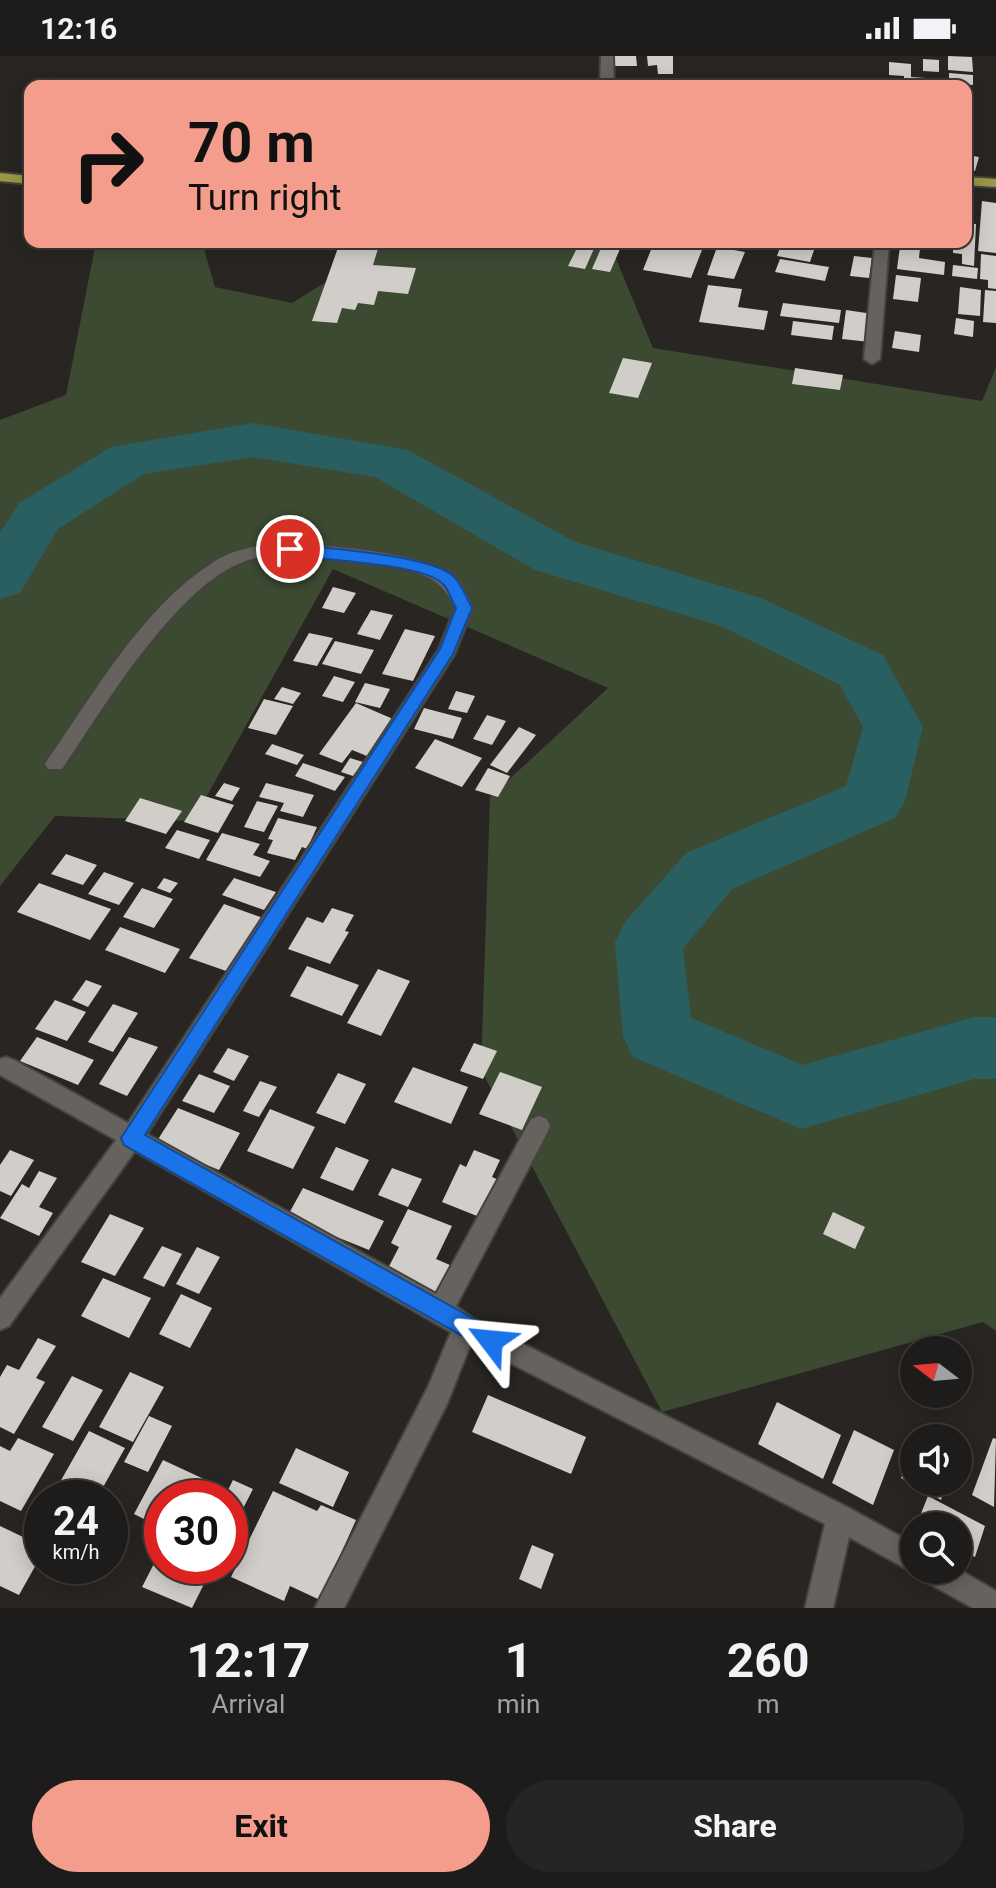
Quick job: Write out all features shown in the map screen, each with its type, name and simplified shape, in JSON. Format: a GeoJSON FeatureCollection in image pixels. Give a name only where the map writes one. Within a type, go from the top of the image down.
{"type":"FeatureCollection","features":[{"type":"Feature","properties":{"kind":"main road"},"geometry":{"type":"LineString","coordinates":[[0,177],[24,179]]}},
{"type":"Feature","properties":{"kind":"main road"},"geometry":{"type":"LineString","coordinates":[[972,181],[996,183]]}},
{"type":"Feature","properties":{"kind":"street"},"geometry":{"type":"LineString","coordinates":[[607,56],[607,80]]}},
{"type":"Feature","properties":{"kind":"street"},"geometry":{"type":"LineString","coordinates":[[872,359],[881,248]]}},
{"type":"Feature","properties":{"kind":"street"},"geometry":{"type":"LineString","coordinates":[[0,1318],[131,1138],[448,650],[464,608],[449,580],[433,572],[374,559],[290,549],[246,554],[204,575],[152,631],[55,764]]}},
{"type":"Feature","properties":{"kind":"street"},"geometry":{"type":"LineString","coordinates":[[6,1067],[441,1310],[465,1327],[840,1517],[900,1551]]}},
{"type":"Feature","properties":{"kind":"street"},"geometry":{"type":"LineString","coordinates":[[441,1310],[539,1126]]}},
{"type":"Feature","properties":{"kind":"street"},"geometry":{"type":"LineString","coordinates":[[329,1608],[438,1395],[465,1327]]}},
{"type":"Feature","properties":{"kind":"street"},"geometry":{"type":"LineString","coordinates":[[819,1608],[840,1517]]}},
{"type":"Feature","properties":{"kind":"street"},"geometry":{"type":"LineString","coordinates":[[958,1584],[996,1606]]}},
{"type":"Feature","properties":{"kind":"green space"},"geometry":{"type":"Polygon","coordinates":[[[95,248],[204,248],[215,287],[292,303],[381,248],[611,248],[653,348],[982,401],[996,367],[996,1331],[983,1322],[933,1336],[900,1336],[900,1345],[662,1412],[481,1070],[490,797],[608,688],[333,569],[193,821],[55,816],[0,886],[0,420],[66,395],[95,248]]]}},
{"type":"Feature","properties":{"kind":"building"},"geometry":{"type":"Polygon","coordinates":[[[614,56],[636,56],[637,66],[615,66],[614,56]]]}},
{"type":"Feature","properties":{"kind":"building"},"geometry":{"type":"Polygon","coordinates":[[[647,56],[673,56],[673,74],[658,74],[657,65],[648,66],[647,56]]]}},
{"type":"Feature","properties":{"kind":"building"},"geometry":{"type":"Polygon","coordinates":[[[948,56],[972,57],[973,72],[948,70],[948,56]]]}},
{"type":"Feature","properties":{"kind":"building"},"geometry":{"type":"Polygon","coordinates":[[[923,59],[939,60],[939,72],[923,71],[923,59]]]}},
{"type":"Feature","properties":{"kind":"building"},"geometry":{"type":"Polygon","coordinates":[[[889,62],[911,64],[911,77],[941,80],[904,80],[904,76],[889,75],[889,62]]]}},
{"type":"Feature","properties":{"kind":"building"},"geometry":{"type":"Polygon","coordinates":[[[949,73],[973,75],[973,85],[972,80],[949,80],[949,73]]]}},
{"type":"Feature","properties":{"kind":"building"},"geometry":{"type":"Polygon","coordinates":[[[972,156],[979,157],[975,171],[972,171],[972,156]]]}},
{"type":"Feature","properties":{"kind":"building"},"geometry":{"type":"Polygon","coordinates":[[[982,201],[996,203],[996,253],[978,251],[982,201]]]}},
{"type":"Feature","properties":{"kind":"building"},"geometry":{"type":"Polygon","coordinates":[[[972,224],[976,224],[974,266],[962,264],[962,254],[953,253],[953,248],[972,248],[972,224]]]}},
{"type":"Feature","properties":{"kind":"building"},"geometry":{"type":"Polygon","coordinates":[[[338,248],[378,248],[373,265],[416,268],[408,294],[378,291],[374,305],[358,303],[355,310],[342,308],[337,323],[312,321],[338,248]]]}},
{"type":"Feature","properties":{"kind":"building"},"geometry":{"type":"Polygon","coordinates":[[[577,248],[594,248],[585,269],[568,266],[577,248]]]}},
{"type":"Feature","properties":{"kind":"building"},"geometry":{"type":"Polygon","coordinates":[[[601,248],[620,249],[610,272],[592,269],[601,248]]]}},
{"type":"Feature","properties":{"kind":"building"},"geometry":{"type":"Polygon","coordinates":[[[652,248],[702,250],[691,278],[643,270],[652,248]]]}},
{"type":"Feature","properties":{"kind":"building"},"geometry":{"type":"Polygon","coordinates":[[[717,248],[745,252],[734,279],[707,275],[717,248]]]}},
{"type":"Feature","properties":{"kind":"building"},"geometry":{"type":"Polygon","coordinates":[[[780,248],[815,248],[810,262],[777,256],[780,248]]]}},
{"type":"Feature","properties":{"kind":"building"},"geometry":{"type":"Polygon","coordinates":[[[900,248],[920,248],[919,258],[945,262],[944,275],[897,269],[900,248]]]}},
{"type":"Feature","properties":{"kind":"building"},"geometry":{"type":"Polygon","coordinates":[[[981,254],[996,256],[996,289],[988,288],[988,280],[980,279],[981,254]]]}},
{"type":"Feature","properties":{"kind":"building"},"geometry":{"type":"Polygon","coordinates":[[[854,256],[872,258],[869,278],[850,276],[854,256]]]}},
{"type":"Feature","properties":{"kind":"building"},"geometry":{"type":"Polygon","coordinates":[[[780,259],[829,267],[825,281],[775,272],[780,259]]]}},
{"type":"Feature","properties":{"kind":"building"},"geometry":{"type":"Polygon","coordinates":[[[953,265],[978,268],[977,279],[952,276],[953,265]]]}},
{"type":"Feature","properties":{"kind":"building"},"geometry":{"type":"Polygon","coordinates":[[[896,275],[921,278],[918,302],[893,299],[896,275]]]}},
{"type":"Feature","properties":{"kind":"building"},"geometry":{"type":"Polygon","coordinates":[[[708,285],[742,289],[738,307],[768,311],[764,330],[699,322],[708,285]]]}},
{"type":"Feature","properties":{"kind":"building"},"geometry":{"type":"Polygon","coordinates":[[[960,287],[981,290],[980,316],[958,314],[960,287]]]}},
{"type":"Feature","properties":{"kind":"building"},"geometry":{"type":"Polygon","coordinates":[[[985,290],[996,291],[996,323],[983,322],[985,290]]]}},
{"type":"Feature","properties":{"kind":"building"},"geometry":{"type":"Polygon","coordinates":[[[783,303],[841,310],[839,323],[780,316],[783,303]]]}},
{"type":"Feature","properties":{"kind":"building"},"geometry":{"type":"Polygon","coordinates":[[[846,310],[873,314],[870,342],[842,339],[846,310]]]}},
{"type":"Feature","properties":{"kind":"building"},"geometry":{"type":"Polygon","coordinates":[[[956,318],[974,321],[973,337],[954,334],[956,318]]]}},
{"type":"Feature","properties":{"kind":"building"},"geometry":{"type":"Polygon","coordinates":[[[793,321],[834,326],[832,340],[791,335],[793,321]]]}},
{"type":"Feature","properties":{"kind":"building"},"geometry":{"type":"Polygon","coordinates":[[[895,331],[921,335],[919,352],[892,348],[895,331]]]}},
{"type":"Feature","properties":{"kind":"building"},"geometry":{"type":"Polygon","coordinates":[[[623,358],[652,363],[638,398],[609,393],[623,358]]]}},
{"type":"Feature","properties":{"kind":"building"},"geometry":{"type":"Polygon","coordinates":[[[795,368],[843,375],[840,390],[792,384],[795,368]]]}},
{"type":"Feature","properties":{"kind":"building"},"geometry":{"type":"Polygon","coordinates":[[[333,587],[356,593],[344,613],[322,608],[333,587]]]}},
{"type":"Feature","properties":{"kind":"building"},"geometry":{"type":"Polygon","coordinates":[[[371,610],[393,615],[380,640],[357,634],[371,610]]]}},
{"type":"Feature","properties":{"kind":"building"},"geometry":{"type":"Polygon","coordinates":[[[405,629],[435,636],[413,681],[382,674],[405,629]]]}},
{"type":"Feature","properties":{"kind":"building"},"geometry":{"type":"Polygon","coordinates":[[[309,633],[333,638],[317,666],[293,661],[309,633]]]}},
{"type":"Feature","properties":{"kind":"building"},"geometry":{"type":"Polygon","coordinates":[[[335,641],[374,650],[361,674],[322,664],[335,641]]]}},
{"type":"Feature","properties":{"kind":"building"},"geometry":{"type":"Polygon","coordinates":[[[334,676],[355,682],[343,702],[322,696],[334,676]]]}},
{"type":"Feature","properties":{"kind":"building"},"geometry":{"type":"Polygon","coordinates":[[[365,683],[390,689],[380,708],[355,702],[365,683]]]}},
{"type":"Feature","properties":{"kind":"building"},"geometry":{"type":"Polygon","coordinates":[[[282,687],[301,693],[293,704],[274,699],[282,687]]]}},
{"type":"Feature","properties":{"kind":"building"},"geometry":{"type":"Polygon","coordinates":[[[456,691],[475,696],[467,713],[448,709],[456,691]]]}},
{"type":"Feature","properties":{"kind":"building"},"geometry":{"type":"Polygon","coordinates":[[[264,699],[293,706],[276,735],[248,728],[264,699]]]}},
{"type":"Feature","properties":{"kind":"building"},"geometry":{"type":"Polygon","coordinates":[[[356,703],[393,719],[367,756],[352,750],[342,763],[319,754],[356,703]]]}},
{"type":"Feature","properties":{"kind":"building"},"geometry":{"type":"Polygon","coordinates":[[[424,708],[462,718],[453,739],[414,729],[424,708]]]}},
{"type":"Feature","properties":{"kind":"building"},"geometry":{"type":"Polygon","coordinates":[[[487,715],[506,721],[492,745],[473,739],[487,715]]]}},
{"type":"Feature","properties":{"kind":"building"},"geometry":{"type":"Polygon","coordinates":[[[519,727],[536,735],[507,773],[490,765],[519,727]]]}},
{"type":"Feature","properties":{"kind":"building"},"geometry":{"type":"Polygon","coordinates":[[[435,739],[482,758],[462,787],[415,768],[435,739]]]}},
{"type":"Feature","properties":{"kind":"building"},"geometry":{"type":"Polygon","coordinates":[[[272,744],[304,755],[297,765],[265,754],[272,744]]]}},
{"type":"Feature","properties":{"kind":"building"},"geometry":{"type":"Polygon","coordinates":[[[350,758],[363,762],[353,776],[341,772],[350,758]]]}},
{"type":"Feature","properties":{"kind":"building"},"geometry":{"type":"Polygon","coordinates":[[[303,763],[345,777],[335,791],[295,776],[303,763]]]}},
{"type":"Feature","properties":{"kind":"building"},"geometry":{"type":"Polygon","coordinates":[[[488,768],[510,776],[498,797],[475,790],[488,768]]]}},
{"type":"Feature","properties":{"kind":"building"},"geometry":{"type":"Polygon","coordinates":[[[224,783],[240,788],[232,801],[215,796],[224,783]]]}},
{"type":"Feature","properties":{"kind":"building"},"geometry":{"type":"Polygon","coordinates":[[[266,783],[314,795],[303,817],[280,811],[284,803],[259,797],[266,783]]]}},
{"type":"Feature","properties":{"kind":"building"},"geometry":{"type":"Polygon","coordinates":[[[201,795],[234,805],[218,833],[184,822],[201,795]]]}},
{"type":"Feature","properties":{"kind":"building"},"geometry":{"type":"Polygon","coordinates":[[[140,798],[182,811],[166,834],[125,821],[140,798]]]}},
{"type":"Feature","properties":{"kind":"building"},"geometry":{"type":"Polygon","coordinates":[[[257,801],[278,806],[264,832],[244,827],[257,801]]]}},
{"type":"Feature","properties":{"kind":"building"},"geometry":{"type":"Polygon","coordinates":[[[278,818],[317,827],[307,849],[302,847],[295,860],[267,853],[273,840],[268,839],[278,818]]]}},
{"type":"Feature","properties":{"kind":"building"},"geometry":{"type":"Polygon","coordinates":[[[177,830],[210,840],[199,859],[165,848],[177,830]]]}},
{"type":"Feature","properties":{"kind":"building"},"geometry":{"type":"Polygon","coordinates":[[[222,833],[260,844],[253,855],[270,861],[260,877],[206,860],[222,833]]]}},
{"type":"Feature","properties":{"kind":"building"},"geometry":{"type":"Polygon","coordinates":[[[66,854],[97,865],[83,885],[51,874],[66,854]]]}},
{"type":"Feature","properties":{"kind":"building"},"geometry":{"type":"Polygon","coordinates":[[[104,872],[134,883],[119,905],[88,894],[104,872]]]}},
{"type":"Feature","properties":{"kind":"building"},"geometry":{"type":"Polygon","coordinates":[[[164,878],[178,883],[170,893],[157,888],[164,878]]]}},
{"type":"Feature","properties":{"kind":"building"},"geometry":{"type":"Polygon","coordinates":[[[234,878],[276,892],[264,910],[222,895],[234,878]]]}},
{"type":"Feature","properties":{"kind":"building"},"geometry":{"type":"Polygon","coordinates":[[[39,883],[111,909],[90,940],[17,912],[39,883]]]}},
{"type":"Feature","properties":{"kind":"building"},"geometry":{"type":"Polygon","coordinates":[[[142,888],[173,899],[154,928],[123,917],[142,888]]]}},
{"type":"Feature","properties":{"kind":"building"},"geometry":{"type":"Polygon","coordinates":[[[224,904],[263,918],[229,972],[189,958],[224,904]]]}},
{"type":"Feature","properties":{"kind":"building"},"geometry":{"type":"Polygon","coordinates":[[[332,908],[354,915],[345,931],[349,932],[330,964],[288,949],[307,917],[323,923],[332,908]]]}},
{"type":"Feature","properties":{"kind":"building"},"geometry":{"type":"Polygon","coordinates":[[[120,927],[180,949],[165,973],[105,950],[120,927]]]}},
{"type":"Feature","properties":{"kind":"building"},"geometry":{"type":"Polygon","coordinates":[[[307,966],[359,985],[342,1016],[290,996],[307,966]]]}},
{"type":"Feature","properties":{"kind":"building"},"geometry":{"type":"Polygon","coordinates":[[[378,969],[410,981],[381,1036],[347,1023],[378,969]]]}},
{"type":"Feature","properties":{"kind":"building"},"geometry":{"type":"Polygon","coordinates":[[[86,980],[102,986],[88,1007],[72,1000],[86,980]]]}},
{"type":"Feature","properties":{"kind":"building"},"geometry":{"type":"Polygon","coordinates":[[[55,1000],[86,1012],[67,1041],[35,1029],[55,1000]]]}},
{"type":"Feature","properties":{"kind":"building"},"geometry":{"type":"Polygon","coordinates":[[[113,1004],[138,1013],[113,1052],[88,1042],[113,1004]]]}},
{"type":"Feature","properties":{"kind":"building"},"geometry":{"type":"Polygon","coordinates":[[[37,1037],[94,1060],[78,1085],[20,1061],[37,1037]]]}},
{"type":"Feature","properties":{"kind":"building"},"geometry":{"type":"Polygon","coordinates":[[[129,1037],[158,1047],[127,1096],[99,1084],[129,1037]]]}},
{"type":"Feature","properties":{"kind":"building"},"geometry":{"type":"Polygon","coordinates":[[[474,1043],[497,1051],[483,1079],[460,1071],[474,1043]]]}},
{"type":"Feature","properties":{"kind":"building"},"geometry":{"type":"Polygon","coordinates":[[[228,1048],[249,1056],[234,1081],[213,1072],[228,1048]]]}},
{"type":"Feature","properties":{"kind":"building"},"geometry":{"type":"Polygon","coordinates":[[[413,1067],[468,1087],[451,1124],[394,1102],[413,1067]]]}},
{"type":"Feature","properties":{"kind":"building"},"geometry":{"type":"Polygon","coordinates":[[[500,1072],[542,1087],[522,1130],[479,1114],[500,1072]]]}},
{"type":"Feature","properties":{"kind":"building"},"geometry":{"type":"Polygon","coordinates":[[[338,1073],[366,1084],[345,1124],[316,1113],[338,1073]]]}},
{"type":"Feature","properties":{"kind":"building"},"geometry":{"type":"Polygon","coordinates":[[[199,1074],[230,1086],[214,1113],[182,1101],[199,1074]]]}},
{"type":"Feature","properties":{"kind":"building"},"geometry":{"type":"Polygon","coordinates":[[[260,1081],[277,1087],[259,1117],[243,1111],[260,1081]]]}},
{"type":"Feature","properties":{"kind":"building"},"geometry":{"type":"Polygon","coordinates":[[[178,1108],[240,1133],[219,1170],[155,1144],[178,1108]]]}},
{"type":"Feature","properties":{"kind":"building"},"geometry":{"type":"Polygon","coordinates":[[[270,1109],[315,1127],[293,1169],[247,1151],[270,1109]]]}},
{"type":"Feature","properties":{"kind":"building"},"geometry":{"type":"Polygon","coordinates":[[[336,1147],[369,1160],[353,1191],[320,1178],[336,1147]]]}},
{"type":"Feature","properties":{"kind":"building"},"geometry":{"type":"Polygon","coordinates":[[[10,1150],[34,1160],[11,1196],[0,1191],[0,1165],[10,1150]]]}},
{"type":"Feature","properties":{"kind":"building"},"geometry":{"type":"Polygon","coordinates":[[[474,1150],[500,1160],[492,1177],[499,1180],[482,1218],[442,1202],[460,1164],[466,1167],[474,1150]]]}},
{"type":"Feature","properties":{"kind":"building"},"geometry":{"type":"Polygon","coordinates":[[[392,1168],[422,1179],[408,1207],[378,1195],[392,1168]]]}},
{"type":"Feature","properties":{"kind":"building"},"geometry":{"type":"Polygon","coordinates":[[[39,1171],[57,1178],[39,1207],[53,1213],[39,1236],[0,1218],[22,1184],[29,1188],[39,1171]]]}},
{"type":"Feature","properties":{"kind":"building"},"geometry":{"type":"Polygon","coordinates":[[[303,1188],[384,1221],[369,1250],[287,1217],[303,1188]]]}},
{"type":"Feature","properties":{"kind":"building"},"geometry":{"type":"Polygon","coordinates":[[[408,1209],[452,1226],[436,1259],[450,1265],[436,1295],[385,1274],[399,1247],[391,1243],[408,1209]]]}},
{"type":"Feature","properties":{"kind":"building"},"geometry":{"type":"Polygon","coordinates":[[[833,1212],[865,1227],[855,1249],[823,1234],[833,1212]]]}},
{"type":"Feature","properties":{"kind":"building"},"geometry":{"type":"Polygon","coordinates":[[[110,1214],[144,1228],[115,1276],[81,1262],[110,1214]]]}},
{"type":"Feature","properties":{"kind":"building"},"geometry":{"type":"Polygon","coordinates":[[[162,1246],[182,1254],[164,1287],[143,1278],[162,1246]]]}},
{"type":"Feature","properties":{"kind":"building"},"geometry":{"type":"Polygon","coordinates":[[[197,1247],[220,1257],[199,1294],[176,1284],[197,1247]]]}},
{"type":"Feature","properties":{"kind":"building"},"geometry":{"type":"Polygon","coordinates":[[[103,1278],[151,1298],[129,1338],[81,1316],[103,1278]]]}},
{"type":"Feature","properties":{"kind":"building"},"geometry":{"type":"Polygon","coordinates":[[[181,1294],[212,1308],[190,1348],[159,1334],[181,1294]]]}},
{"type":"Feature","properties":{"kind":"building"},"geometry":{"type":"Polygon","coordinates":[[[38,1338],[56,1346],[36,1378],[45,1382],[14,1434],[0,1427],[0,1377],[7,1365],[19,1370],[38,1338]]]}},
{"type":"Feature","properties":{"kind":"building"},"geometry":{"type":"Polygon","coordinates":[[[130,1372],[164,1387],[133,1442],[99,1427],[130,1372]]]}},
{"type":"Feature","properties":{"kind":"building"},"geometry":{"type":"Polygon","coordinates":[[[72,1376],[103,1390],[73,1441],[42,1427],[72,1376]]]}},
{"type":"Feature","properties":{"kind":"building"},"geometry":{"type":"Polygon","coordinates":[[[488,1395],[586,1437],[571,1474],[472,1432],[488,1395]]]}},
{"type":"Feature","properties":{"kind":"building"},"geometry":{"type":"Polygon","coordinates":[[[777,1402],[841,1435],[823,1479],[758,1444],[777,1402]]]}},
{"type":"Feature","properties":{"kind":"building"},"geometry":{"type":"Polygon","coordinates":[[[149,1416],[172,1426],[148,1472],[124,1462],[149,1416]]]}},
{"type":"Feature","properties":{"kind":"building"},"geometry":{"type":"Polygon","coordinates":[[[854,1430],[894,1450],[873,1505],[832,1483],[854,1430]]]}},
{"type":"Feature","properties":{"kind":"building"},"geometry":{"type":"Polygon","coordinates":[[[89,1431],[125,1448],[107,1480],[61,1480],[89,1431]]]}},
{"type":"Feature","properties":{"kind":"building"},"geometry":{"type":"Polygon","coordinates":[[[18,1438],[54,1454],[39,1480],[24,1480],[24,1506],[21,1511],[0,1501],[0,1446],[10,1451],[18,1438]]]}},
{"type":"Feature","properties":{"kind":"building"},"geometry":{"type":"Polygon","coordinates":[[[993,1438],[996,1439],[994,1507],[972,1495],[993,1438]]]}},
{"type":"Feature","properties":{"kind":"building"},"geometry":{"type":"Polygon","coordinates":[[[296,1448],[349,1472],[333,1507],[279,1483],[296,1448]]]}},
{"type":"Feature","properties":{"kind":"building"},"geometry":{"type":"Polygon","coordinates":[[[163,1460],[206,1480],[152,1480],[163,1460]]]}},
{"type":"Feature","properties":{"kind":"building"},"geometry":{"type":"Polygon","coordinates":[[[273,1491],[317,1511],[321,1505],[356,1520],[320,1600],[290,1586],[284,1601],[246,1584],[248,1542],[273,1491]]]}},
{"type":"Feature","properties":{"kind":"building"},"geometry":{"type":"Polygon","coordinates":[[[144,1495],[144,1519],[134,1514],[144,1495]]]}},
{"type":"Feature","properties":{"kind":"building"},"geometry":{"type":"Polygon","coordinates":[[[928,1496],[958,1512],[922,1512],[928,1496]]]}},
{"type":"Feature","properties":{"kind":"building"},"geometry":{"type":"Polygon","coordinates":[[[972,1519],[985,1526],[975,1557],[972,1555],[972,1519]]]}},
{"type":"Feature","properties":{"kind":"building"},"geometry":{"type":"Polygon","coordinates":[[[0,1526],[24,1537],[25,1584],[19,1595],[0,1586],[0,1526]]]}},
{"type":"Feature","properties":{"kind":"building"},"geometry":{"type":"Polygon","coordinates":[[[532,1545],[554,1554],[541,1589],[519,1579],[532,1545]]]}},
{"type":"Feature","properties":{"kind":"building"},"geometry":{"type":"Polygon","coordinates":[[[144,1583],[204,1584],[192,1608],[142,1587],[144,1583]]]}},
{"type":"Feature","properties":{"kind":"waterway"},"geometry":{"type":"LineString","coordinates":[[0,579],[38,516],[130,459],[253,440],[389,462],[555,556],[741,612],[862,670],[893,727],[873,801],[709,871],[649,942],[658,1036],[801,1097],[974,1048],[996,1048]]}},
{"type":"Feature","properties":{"kind":"route"},"geometry":{"type":"LineString","coordinates":[[290,549],[374,559],[433,572],[449,580],[464,608],[448,650],[131,1138],[441,1310],[491,1341]]}}]}
